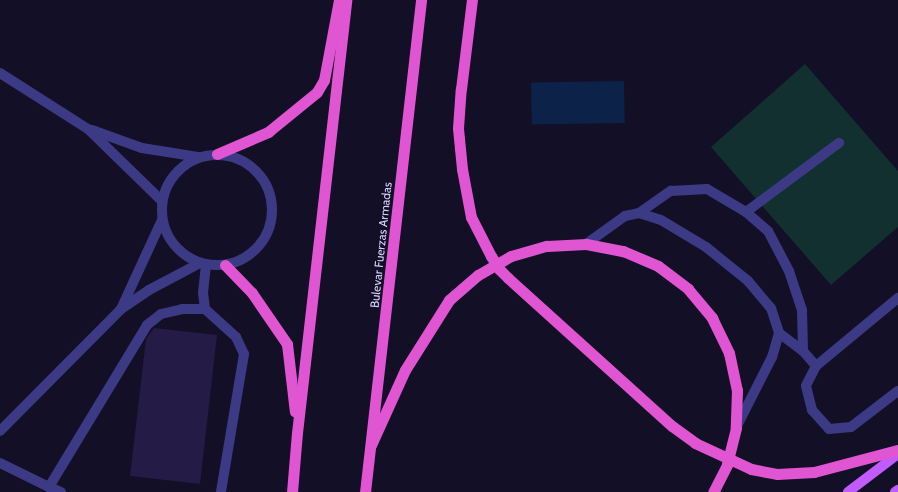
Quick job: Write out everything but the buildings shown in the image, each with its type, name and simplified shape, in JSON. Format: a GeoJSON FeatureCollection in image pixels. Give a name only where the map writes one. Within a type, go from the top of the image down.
{"type":"FeatureCollection","features":[{"type":"Feature","properties":{"kind":"highway"},"geometry":{"type":"LineString","coordinates":[[217,154],[268,132],[318,92],[324,80],[339,0]]}},
{"type":"Feature","properties":{"kind":"highway"},"geometry":{"type":"LineString","coordinates":[[292,492],[297,433],[346,0]]}},
{"type":"Feature","properties":{"kind":"highway","name":"Bulevar Fuerzas Armadas"},"geometry":{"type":"LineString","coordinates":[[365,492],[421,0]]}},
{"type":"Feature","properties":{"kind":"highway"},"geometry":{"type":"LineString","coordinates":[[472,0],[461,89],[458,128],[462,169],[471,217],[482,241],[499,269],[672,426],[694,443],[751,469],[777,474],[814,472],[898,450]]}},
{"type":"Feature","properties":{"kind":"highway"},"geometry":{"type":"LineString","coordinates":[[371,445],[405,370],[449,300],[478,275],[511,256],[547,246],[586,244],[623,251],[658,266],[688,289],[712,318],[729,353],[737,390],[736,428],[727,465],[713,492]]}},
{"type":"Feature","properties":{"kind":"highway"},"geometry":{"type":"LineString","coordinates":[[225,264],[252,294],[287,344],[297,433]]}},
{"type":"Feature","properties":{"kind":"main road"},"geometry":{"type":"LineString","coordinates":[[848,492],[898,454]]}},
{"type":"Feature","properties":{"kind":"lane"},"geometry":{"type":"LineString","coordinates":[[0,73],[88,129],[162,200]]}},
{"type":"Feature","properties":{"kind":"lane"},"geometry":{"type":"LineString","coordinates":[[88,129],[142,148],[199,157],[217,154],[236,157],[252,166],[264,180],[271,196],[272,214],[268,232],[257,247],[242,259],[225,264],[203,263],[187,256],[175,246],[167,234],[162,220],[162,200],[169,182],[181,167],[199,157]]}},
{"type":"Feature","properties":{"kind":"lane"},"geometry":{"type":"LineString","coordinates":[[746,212],[839,142]]}},
{"type":"Feature","properties":{"kind":"lane"},"geometry":{"type":"LineString","coordinates":[[586,244],[625,216],[639,213],[670,191],[707,189],[746,212],[768,231],[789,271],[802,310],[803,351]]}},
{"type":"Feature","properties":{"kind":"lane"},"geometry":{"type":"LineString","coordinates":[[639,213],[661,220],[706,247],[748,281],[771,308],[779,333],[772,357],[736,428]]}},
{"type":"Feature","properties":{"kind":"lane"},"geometry":{"type":"LineString","coordinates":[[120,309],[162,220]]}},
{"type":"Feature","properties":{"kind":"lane"},"geometry":{"type":"LineString","coordinates":[[0,431],[120,309],[149,290],[203,263]]}},
{"type":"Feature","properties":{"kind":"lane"},"geometry":{"type":"LineString","coordinates":[[203,263],[204,309]]}},
{"type":"Feature","properties":{"kind":"lane"},"geometry":{"type":"LineString","coordinates":[[898,298],[816,366],[806,386],[812,410],[829,429],[851,427],[898,391]]}},
{"type":"Feature","properties":{"kind":"lane"},"geometry":{"type":"LineString","coordinates":[[49,487],[148,325],[161,314],[182,309],[204,309],[236,337],[244,354],[221,492]]}},
{"type":"Feature","properties":{"kind":"lane"},"geometry":{"type":"LineString","coordinates":[[779,333],[803,351],[816,366]]}},
{"type":"Feature","properties":{"kind":"lane"},"geometry":{"type":"LineString","coordinates":[[0,463],[61,492]]}},
{"type":"Feature","properties":{"kind":"green space"},"geometry":{"type":"Polygon","coordinates":[[[805,64],[898,171],[898,227],[831,285],[711,147],[805,64]]]}},
{"type":"Feature","properties":{"kind":"water"},"geometry":{"type":"Polygon","coordinates":[[[624,81],[625,123],[532,125],[531,83],[624,81]]]}}]}
